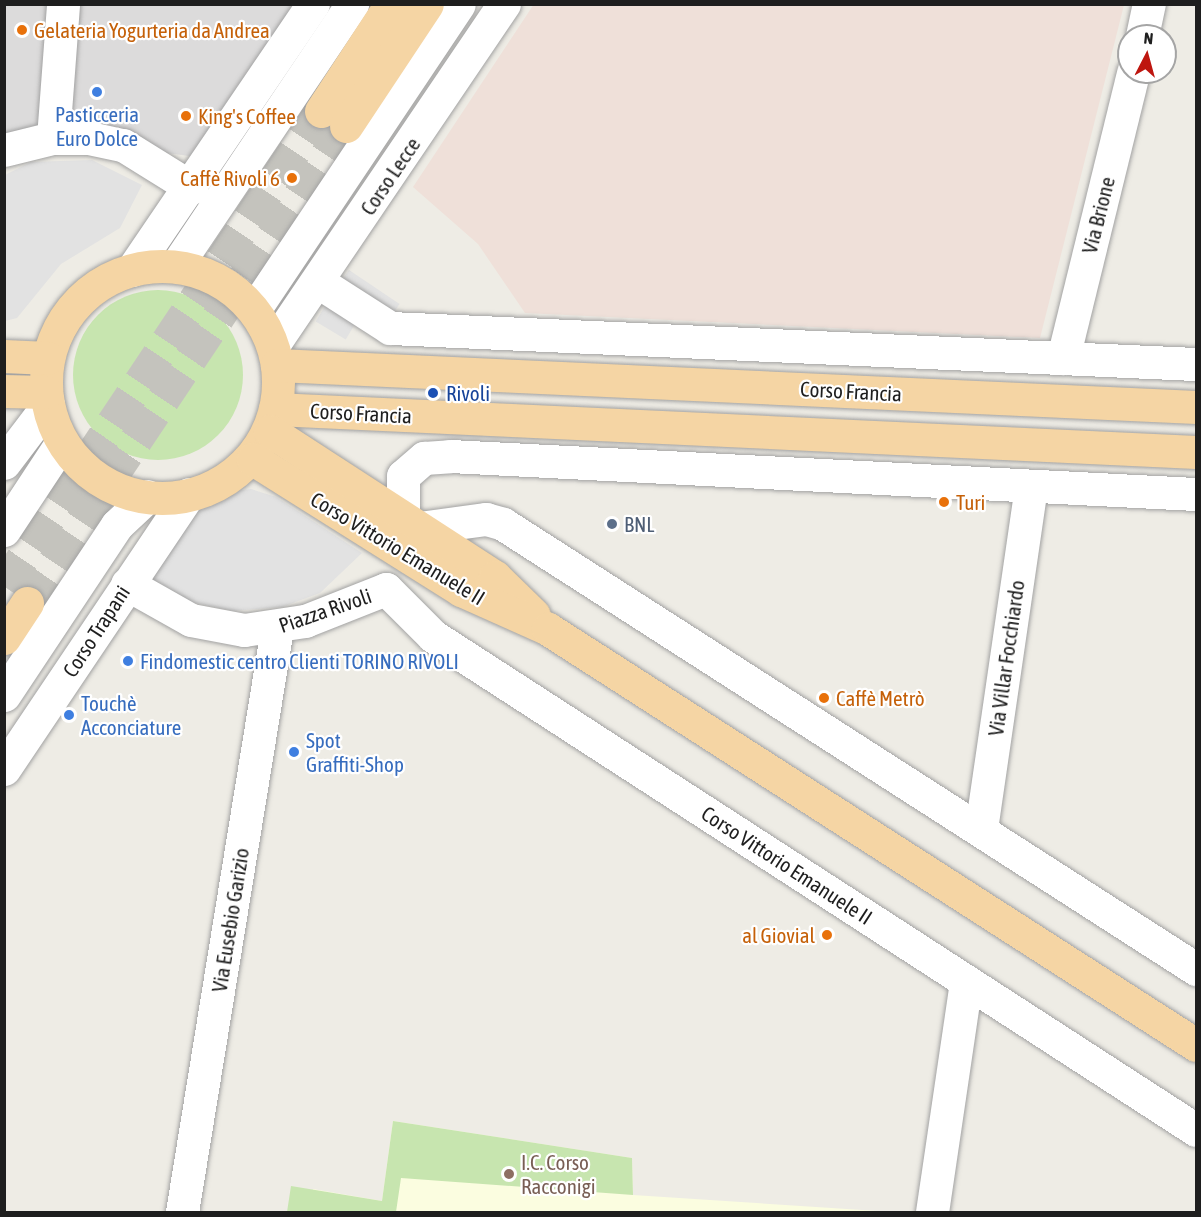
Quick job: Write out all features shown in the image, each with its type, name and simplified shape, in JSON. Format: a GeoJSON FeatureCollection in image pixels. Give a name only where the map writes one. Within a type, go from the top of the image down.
{"type":"FeatureCollection","features":[{"type":"Feature","properties":{"kind":"main road"},"geometry":{"type":"LineString","coordinates":[[391,4],[334,119],[427,4]]}},
{"type":"Feature","properties":{"kind":"main road"},"geometry":{"type":"LineString","coordinates":[[176,266],[232,289],[254,310],[275,355],[273,420],[253,459],[189,494],[148,496],[114,487],[85,468],[62,442],[47,399],[48,358],[60,325],[81,298],[132,270],[176,266]]}},
{"type":"Feature","properties":{"kind":"main road","name":"Corso Francia"},"geometry":{"type":"LineString","coordinates":[[275,355],[452,373],[505,376],[1197,407]]}},
{"type":"Feature","properties":{"kind":"main road"},"geometry":{"type":"LineString","coordinates":[[4,356],[48,358]]}},
{"type":"Feature","properties":{"kind":"main road"},"geometry":{"type":"LineString","coordinates":[[4,390],[47,399]]}},
{"type":"Feature","properties":{"kind":"main road","name":"Corso Francia"},"geometry":{"type":"LineString","coordinates":[[273,420],[518,422],[1197,452]]}},
{"type":"Feature","properties":{"kind":"main road","name":"Corso Vittorio Emanuele II"},"geometry":{"type":"LineString","coordinates":[[273,420],[411,524],[495,577],[548,629]]}},
{"type":"Feature","properties":{"kind":"main road","name":"Corso Vittorio Emanuele II"},"geometry":{"type":"LineString","coordinates":[[253,459],[393,551],[461,590],[548,629],[1197,1045]]}},
{"type":"Feature","properties":{"kind":"main road"},"geometry":{"type":"LineString","coordinates":[[4,638],[27,603]]}},
{"type":"Feature","properties":{"kind":"street"},"geometry":{"type":"LineString","coordinates":[[53,138],[63,4]]}},
{"type":"Feature","properties":{"kind":"street"},"geometry":{"type":"LineString","coordinates":[[283,50],[290,4]]}},
{"type":"Feature","properties":{"kind":"street"},"geometry":{"type":"LineString","coordinates":[[132,270],[192,188],[313,4]]}},
{"type":"Feature","properties":{"kind":"street"},"geometry":{"type":"LineString","coordinates":[[176,266],[352,4]]}},
{"type":"Feature","properties":{"kind":"street","name":"Corso Lecce"},"geometry":{"type":"LineString","coordinates":[[254,310],[459,4]]}},
{"type":"Feature","properties":{"kind":"street","name":"Corso Lecce"},"geometry":{"type":"LineString","coordinates":[[275,355],[504,4]]}},
{"type":"Feature","properties":{"kind":"street"},"geometry":{"type":"LineString","coordinates":[[1145,24],[1149,4]]}},
{"type":"Feature","properties":{"kind":"street","name":"Via Brione"},"geometry":{"type":"LineString","coordinates":[[1063,358],[1130,84]]}},
{"type":"Feature","properties":{"kind":"street"},"geometry":{"type":"LineString","coordinates":[[4,150],[53,138],[123,145],[192,188]]}},
{"type":"Feature","properties":{"kind":"street","name":"Corso Francia"},"geometry":{"type":"LineString","coordinates":[[320,283],[390,328],[452,373]]}},
{"type":"Feature","properties":{"kind":"street","name":"Corso Francia"},"geometry":{"type":"LineString","coordinates":[[390,328],[1197,364]]}},
{"type":"Feature","properties":{"kind":"street"},"geometry":{"type":"LineString","coordinates":[[505,376],[556,336]]}},
{"type":"Feature","properties":{"kind":"street"},"geometry":{"type":"LineString","coordinates":[[6,449],[47,399]]}},
{"type":"Feature","properties":{"kind":"street"},"geometry":{"type":"LineString","coordinates":[[518,422],[576,461]]}},
{"type":"Feature","properties":{"kind":"street"},"geometry":{"type":"LineString","coordinates":[[4,530],[62,442]]}},
{"type":"Feature","properties":{"kind":"street"},"geometry":{"type":"LineString","coordinates":[[411,524],[403,476],[424,458],[576,461],[1031,487],[1197,494]]}},
{"type":"Feature","properties":{"kind":"street","name":"Via Villar Focchiardo"},"geometry":{"type":"LineString","coordinates":[[981,830],[1031,487]]}},
{"type":"Feature","properties":{"kind":"street","name":"Corso Trapani"},"geometry":{"type":"LineString","coordinates":[[4,769],[189,494]]}},
{"type":"Feature","properties":{"kind":"street","name":"Corso Trapani"},"geometry":{"type":"LineString","coordinates":[[4,695],[117,525],[148,496]]}},
{"type":"Feature","properties":{"kind":"street","name":"Corso Vittorio Emanuele II"},"geometry":{"type":"LineString","coordinates":[[411,524],[486,519],[503,524],[1197,969]]}},
{"type":"Feature","properties":{"kind":"street","name":"Piazza Rivoli"},"geometry":{"type":"LineString","coordinates":[[127,584],[172,612],[211,627],[277,628],[386,589],[393,551]]}},
{"type":"Feature","properties":{"kind":"street","name":"Corso Vittorio Emanuele II"},"geometry":{"type":"LineString","coordinates":[[386,589],[433,636],[1197,1130]]}},
{"type":"Feature","properties":{"kind":"street","name":"Via Eusebio Garizio"},"geometry":{"type":"LineString","coordinates":[[182,1212],[277,628]]}},
{"type":"Feature","properties":{"kind":"street"},"geometry":{"type":"LineString","coordinates":[[932,1212],[966,981]]}},
{"type":"Feature","properties":{"kind":"shaded area"},"geometry":{"type":"Polygon","coordinates":[[[534,4],[1124,5],[1119,24],[1117,24],[1117,33],[1040,338],[525,313],[478,244],[413,187],[534,4]]]}},
{"type":"Feature","properties":{"kind":"shaded area"},"geometry":{"type":"Polygon","coordinates":[[[5,5],[310,5],[212,159],[53,138],[5,159],[5,5]]]}},
{"type":"Feature","properties":{"kind":"shaded area"},"geometry":{"type":"Polygon","coordinates":[[[92,160],[142,185],[120,228],[61,264],[17,318],[5,321],[5,175],[31,162],[92,160]]]}},
{"type":"Feature","properties":{"kind":"shaded area"},"geometry":{"type":"Polygon","coordinates":[[[349,270],[400,304],[390,318],[339,284],[349,270]]]}},
{"type":"Feature","properties":{"kind":"shaded area"},"geometry":{"type":"Polygon","coordinates":[[[325,306],[355,324],[346,339],[316,321],[325,306]]]}},
{"type":"Feature","properties":{"kind":"shaded area"},"geometry":{"type":"Polygon","coordinates":[[[251,489],[276,497],[362,553],[320,593],[282,607],[233,611],[187,601],[149,578],[189,512],[227,492],[251,489]]]}},
{"type":"Feature","properties":{"kind":"shaded area","name":"I.C. Corso Racconigi"},"geometry":{"type":"Polygon","coordinates":[[[393,1121],[632,1158],[633,1195],[893,1212],[310,1212],[313,1189],[382,1201],[393,1121]]]}},
{"type":"Feature","properties":{"kind":"green space"},"geometry":{"type":"Polygon","coordinates":[[[158,290],[190,297],[205,304],[218,315],[229,328],[236,343],[243,375],[236,407],[229,422],[218,435],[205,446],[190,453],[158,460],[126,453],[111,446],[98,435],[87,422],[80,407],[73,375],[80,343],[87,328],[98,315],[111,304],[126,297],[158,290]]]}},
{"type":"Feature","properties":{"kind":"green space","name":"I.C. Corso Racconigi"},"geometry":{"type":"Polygon","coordinates":[[[393,1121],[632,1158],[633,1195],[401,1178],[396,1212],[287,1212],[291,1186],[382,1201],[393,1121]]]}},
{"type":"Feature","properties":{"kind":"tunnel"},"geometry":{"type":"LineString","coordinates":[[4,586],[321,111]]}},
{"type":"Feature","properties":{"kind":"tunnel"},"geometry":{"type":"LineString","coordinates":[[27,603],[346,126]]}},
{"type":"Feature","properties":{"kind":"place","name":"Gelateria Yogurteria da Andrea"},"geometry":{"type":"Point","coordinates":[22,30]}},
{"type":"Feature","properties":{"kind":"place","name":"Pasticceria Euro Dolce"},"geometry":{"type":"Point","coordinates":[97,92]}},
{"type":"Feature","properties":{"kind":"place","name":"King's Coffee"},"geometry":{"type":"Point","coordinates":[186,116]}},
{"type":"Feature","properties":{"kind":"place","name":"Caffè Rivoli 6"},"geometry":{"type":"Point","coordinates":[292,178]}},
{"type":"Feature","properties":{"kind":"place","name":"Rivoli"},"geometry":{"type":"Point","coordinates":[433,393]}},
{"type":"Feature","properties":{"kind":"place","name":"Turi"},"geometry":{"type":"Point","coordinates":[944,502]}},
{"type":"Feature","properties":{"kind":"place","name":"BNL"},"geometry":{"type":"Point","coordinates":[612,524]}},
{"type":"Feature","properties":{"kind":"place","name":"Findomestic centro Clienti TORINO RIVOLI"},"geometry":{"type":"Point","coordinates":[128,661]}},
{"type":"Feature","properties":{"kind":"place","name":"Caffè Metrò"},"geometry":{"type":"Point","coordinates":[824,698]}},
{"type":"Feature","properties":{"kind":"place","name":"Touchè Acconciature"},"geometry":{"type":"Point","coordinates":[69,715]}},
{"type":"Feature","properties":{"kind":"place","name":"Spot Graffiti-Shop"},"geometry":{"type":"Point","coordinates":[294,752]}},
{"type":"Feature","properties":{"kind":"place","name":"al Giovial"},"geometry":{"type":"Point","coordinates":[827,935]}},
{"type":"Feature","properties":{"kind":"place","name":"I.C. Corso Racconigi"},"geometry":{"type":"Point","coordinates":[509,1174]}}]}
